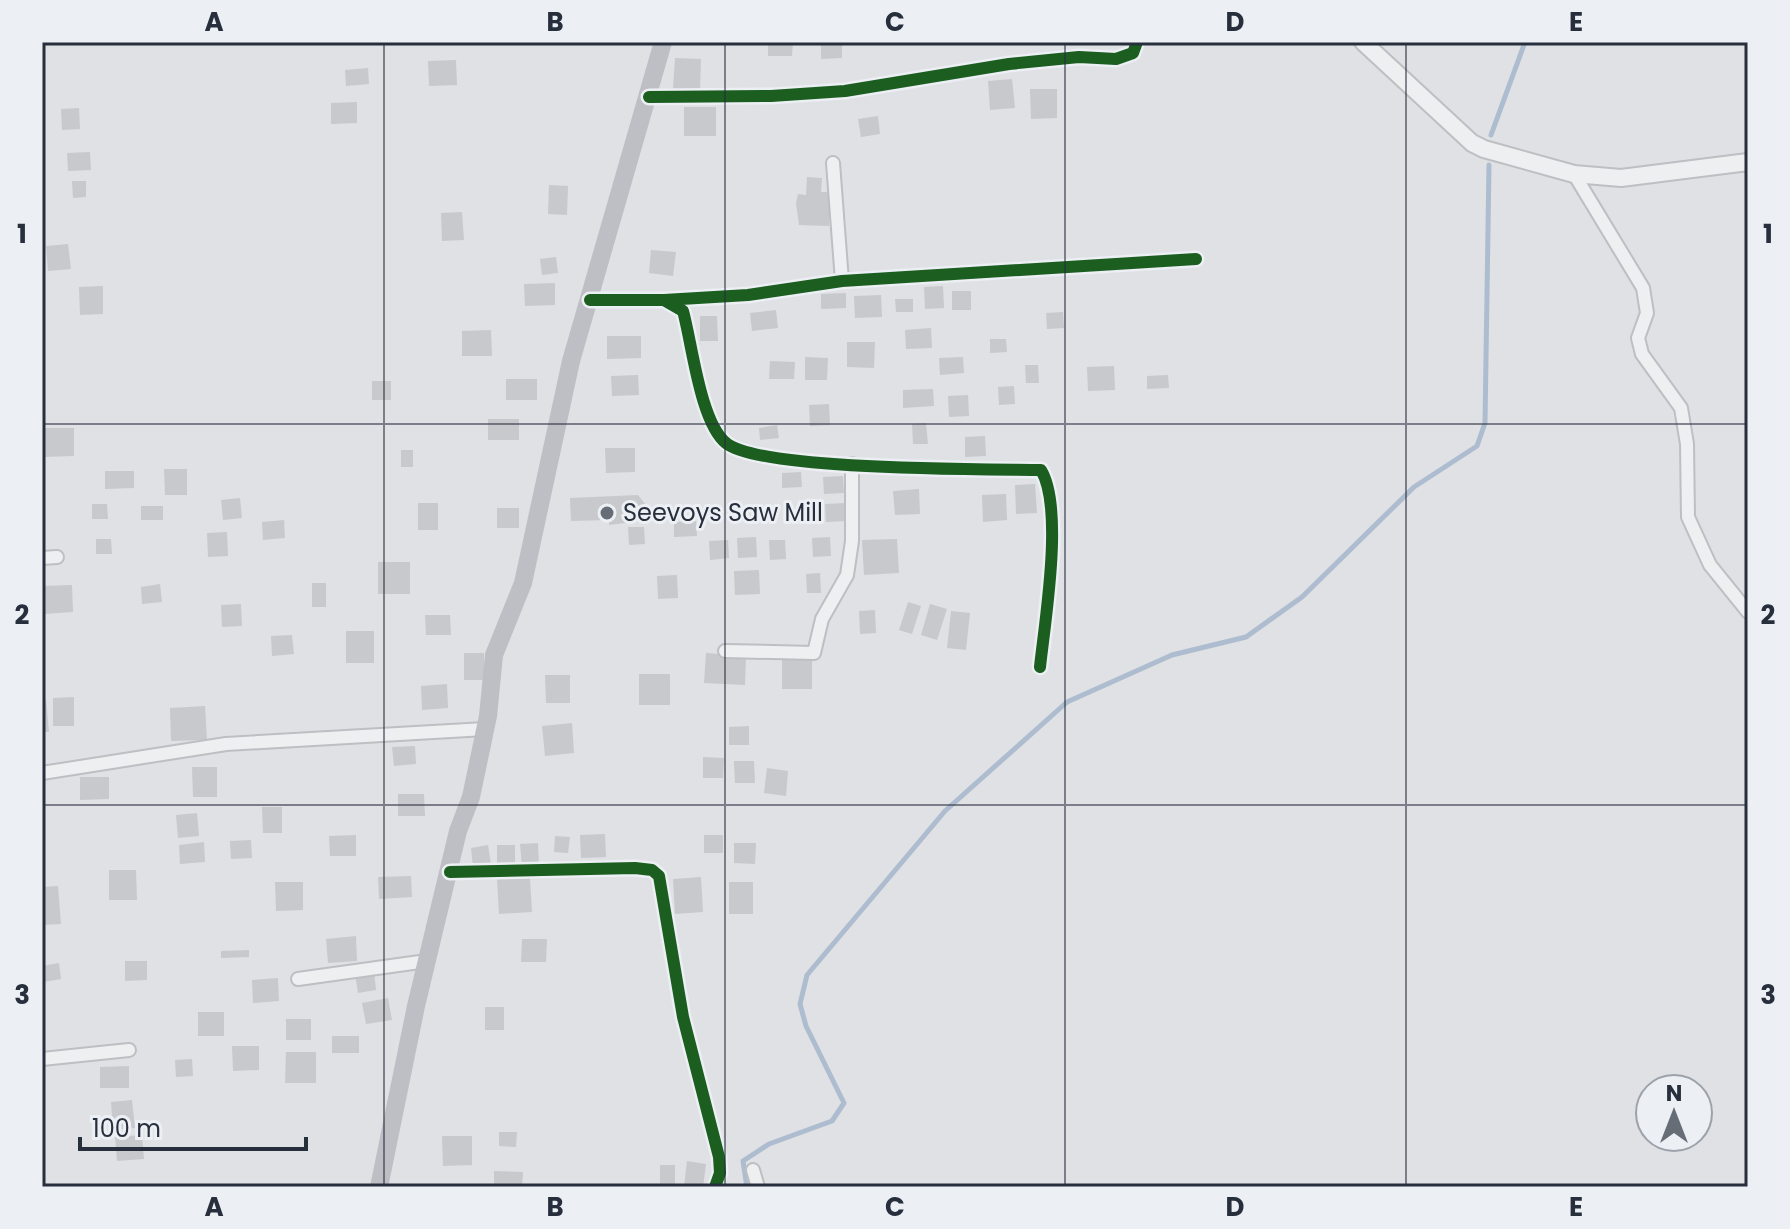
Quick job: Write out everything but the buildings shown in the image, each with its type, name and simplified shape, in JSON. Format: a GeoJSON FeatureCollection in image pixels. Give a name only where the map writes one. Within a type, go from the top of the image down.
{"type":"FeatureCollection","features":[{"type":"Feature","properties":{"kind":"main road"},"geometry":{"type":"LineString","coordinates":[[379,1187],[427,961],[485,729],[494,655],[523,583],[571,361],[663,42]]}},
{"type":"Feature","properties":{"kind":"street"},"geometry":{"type":"LineString","coordinates":[[649,97],[771,96],[845,91],[1009,64],[1079,57],[1116,59],[1133,53],[1137,42]]}},
{"type":"Feature","properties":{"kind":"street"},"geometry":{"type":"LineString","coordinates":[[1363,42],[1472,143],[1574,174],[1621,178],[1748,162]]}},
{"type":"Feature","properties":{"kind":"street"},"geometry":{"type":"LineString","coordinates":[[833,163],[842,281]]}},
{"type":"Feature","properties":{"kind":"street"},"geometry":{"type":"LineString","coordinates":[[1574,174],[1643,288],[1647,313],[1638,338],[1642,354],[1681,408],[1687,444],[1688,517],[1710,565],[1748,612]]}},
{"type":"Feature","properties":{"kind":"street"},"geometry":{"type":"LineString","coordinates":[[590,300],[748,295],[842,281],[1196,259]]}},
{"type":"Feature","properties":{"kind":"street"},"geometry":{"type":"LineString","coordinates":[[664,300],[683,311],[697,383],[725,443],[753,455],[852,464],[1041,470],[1049,484],[1051,514],[1040,667]]}},
{"type":"Feature","properties":{"kind":"street"},"geometry":{"type":"LineString","coordinates":[[725,651],[814,653],[822,619],[847,575],[852,541],[852,464]]}},
{"type":"Feature","properties":{"kind":"street"},"geometry":{"type":"LineString","coordinates":[[42,558],[57,557]]}},
{"type":"Feature","properties":{"kind":"street"},"geometry":{"type":"LineString","coordinates":[[42,773],[226,744],[485,729]]}},
{"type":"Feature","properties":{"kind":"street"},"geometry":{"type":"LineString","coordinates":[[450,872],[635,868],[652,870],[659,876],[683,1017],[719,1157],[720,1173],[715,1187]]}},
{"type":"Feature","properties":{"kind":"street"},"geometry":{"type":"LineString","coordinates":[[298,979],[427,961]]}},
{"type":"Feature","properties":{"kind":"street"},"geometry":{"type":"LineString","coordinates":[[42,1059],[129,1050]]}},
{"type":"Feature","properties":{"kind":"street"},"geometry":{"type":"LineString","coordinates":[[753,1170],[758,1187]]}},
{"type":"Feature","properties":{"kind":"waterway"},"geometry":{"type":"LineString","coordinates":[[1491,135],[1525,42]]}},
{"type":"Feature","properties":{"kind":"waterway"},"geometry":{"type":"LineString","coordinates":[[747,1187],[743,1161],[769,1144],[832,1121],[844,1103],[806,1026],[800,1004],[807,975],[945,811],[1067,702],[1172,655],[1246,637],[1302,597],[1414,487],[1477,446],[1485,423],[1489,165]]}},
{"type":"Feature","properties":{"kind":"cycle path"},"geometry":{"type":"LineString","coordinates":[[649,97],[771,96],[845,91],[1009,64],[1079,57],[1116,59],[1133,53],[1137,42]]}},
{"type":"Feature","properties":{"kind":"cycle path"},"geometry":{"type":"LineString","coordinates":[[664,300],[748,295],[842,281],[1196,259]]}},
{"type":"Feature","properties":{"kind":"cycle path"},"geometry":{"type":"LineString","coordinates":[[590,300],[664,300],[683,311],[698,381],[710,418],[726,443],[747,452],[826,464],[1041,470],[1048,487],[1052,537],[1040,667]]}},
{"type":"Feature","properties":{"kind":"cycle path"},"geometry":{"type":"LineString","coordinates":[[450,872],[635,868],[652,870],[659,876],[683,1017],[719,1157],[720,1173],[715,1187]]}},
{"type":"Feature","properties":{"kind":"place","name":"Seevoys Saw Mill"},"geometry":{"type":"Point","coordinates":[607,513]}}]}
